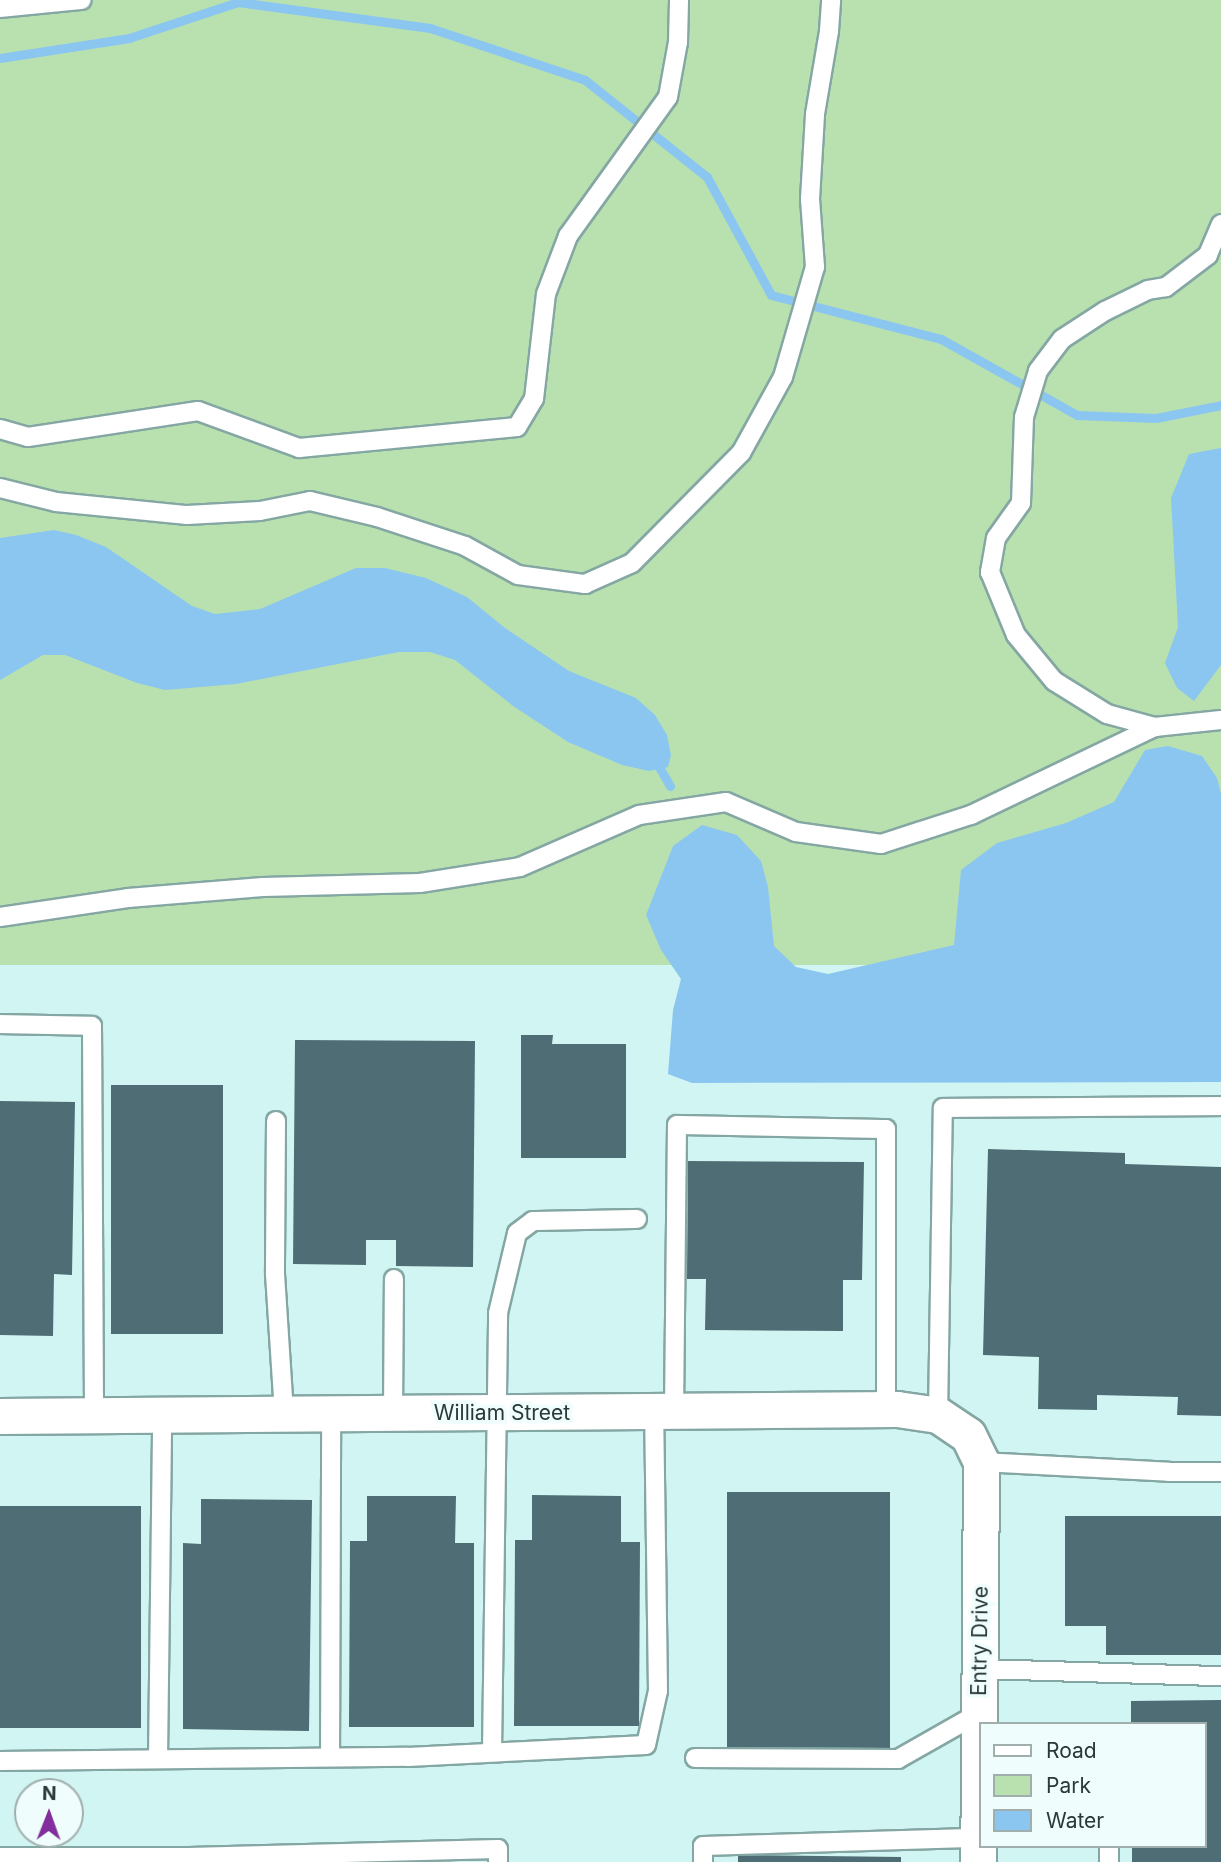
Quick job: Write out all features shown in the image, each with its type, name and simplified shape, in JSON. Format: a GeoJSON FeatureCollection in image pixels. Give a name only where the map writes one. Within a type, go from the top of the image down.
{"type":"FeatureCollection","features":[{"type":"Feature","properties":{"kind":"street","name":"William Street"},"geometry":{"type":"LineString","coordinates":[[0,1416],[886,1409],[938,1415],[968,1435],[981,1462]]}},
{"type":"Feature","properties":{"kind":"street","name":"Entry Drive"},"geometry":{"type":"LineString","coordinates":[[978,1850],[981,1462]]}},
{"type":"Feature","properties":{"kind":"lane"},"geometry":{"type":"LineString","coordinates":[[0,8],[82,0]]}},
{"type":"Feature","properties":{"kind":"lane"},"geometry":{"type":"LineString","coordinates":[[0,429],[28,437],[198,411],[299,448],[517,427],[534,399],[546,293],[568,236],[668,97],[678,42],[679,0]]}},
{"type":"Feature","properties":{"kind":"lane"},"geometry":{"type":"LineString","coordinates":[[0,488],[56,502],[187,515],[260,511],[310,501],[377,517],[465,545],[518,575],[584,584],[632,563],[741,453],[783,377],[816,267],[810,199],[815,114],[829,32],[831,0]]}},
{"type":"Feature","properties":{"kind":"lane"},"geometry":{"type":"LineString","coordinates":[[1155,727],[1107,714],[1054,681],[1016,635],[990,572],[996,538],[1021,503],[1027,409],[1038,371],[1062,339],[1105,311],[1148,290],[1166,287],[1208,255],[1221,224]]}},
{"type":"Feature","properties":{"kind":"lane"},"geometry":{"type":"LineString","coordinates":[[0,917],[128,898],[263,887],[420,883],[520,867],[639,815],[726,803],[796,832],[881,844],[971,815],[1155,727],[1221,720]]}},
{"type":"Feature","properties":{"kind":"lane"},"geometry":{"type":"LineString","coordinates":[[0,1024],[92,1026],[94,1415]]}},
{"type":"Feature","properties":{"kind":"lane"},"geometry":{"type":"LineString","coordinates":[[938,1415],[943,1108],[1221,1106]]}},
{"type":"Feature","properties":{"kind":"lane"},"geometry":{"type":"LineString","coordinates":[[276,1121],[275,1274],[284,1415]]}},
{"type":"Feature","properties":{"kind":"lane"},"geometry":{"type":"LineString","coordinates":[[0,1761],[330,1757],[646,1745],[657,1691],[664,1412],[677,1125],[886,1129],[886,1409]]}},
{"type":"Feature","properties":{"kind":"lane"},"geometry":{"type":"LineString","coordinates":[[492,1752],[498,1313],[517,1233],[533,1221],[637,1219]]}},
{"type":"Feature","properties":{"kind":"lane"},"geometry":{"type":"LineString","coordinates":[[393,1413],[394,1279]]}},
{"type":"Feature","properties":{"kind":"lane"},"geometry":{"type":"LineString","coordinates":[[330,1757],[331,1414]]}},
{"type":"Feature","properties":{"kind":"lane"},"geometry":{"type":"LineString","coordinates":[[158,1759],[162,1415]]}},
{"type":"Feature","properties":{"kind":"lane"},"geometry":{"type":"LineString","coordinates":[[981,1462],[1170,1472],[1221,1472]]}},
{"type":"Feature","properties":{"kind":"lane"},"geometry":{"type":"LineString","coordinates":[[980,1669],[1221,1676]]}},
{"type":"Feature","properties":{"kind":"lane"},"geometry":{"type":"LineString","coordinates":[[695,1758],[898,1759],[979,1713]]}},
{"type":"Feature","properties":{"kind":"lane"},"geometry":{"type":"LineString","coordinates":[[703,1862],[703,1846],[978,1850]]}},
{"type":"Feature","properties":{"kind":"lane"},"geometry":{"type":"LineString","coordinates":[[0,1857],[189,1860],[341,1857],[498,1849],[498,1862]]}},
{"type":"Feature","properties":{"kind":"green space"},"geometry":{"type":"Polygon","coordinates":[[[0,0],[1221,0],[1221,965],[0,965],[0,0]]]}},
{"type":"Feature","properties":{"kind":"water"},"geometry":{"type":"Polygon","coordinates":[[[1221,448],[1221,665],[1194,701],[1177,688],[1165,663],[1178,627],[1171,498],[1189,454],[1221,448]]]}},
{"type":"Feature","properties":{"kind":"water"},"geometry":{"type":"Polygon","coordinates":[[[54,530],[106,547],[192,606],[215,614],[260,609],[356,568],[385,568],[426,578],[467,597],[505,628],[569,671],[636,698],[655,715],[667,735],[671,755],[668,767],[649,771],[622,765],[568,742],[513,706],[455,660],[430,652],[399,652],[236,684],[165,690],[137,683],[65,655],[43,655],[0,680],[0,538],[54,530]]]}},
{"type":"Feature","properties":{"kind":"water"},"geometry":{"type":"Polygon","coordinates":[[[1168,746],[1202,756],[1217,778],[1221,794],[1221,1082],[692,1083],[668,1074],[673,1010],[681,979],[661,950],[646,915],[673,846],[702,825],[737,835],[761,861],[768,887],[774,946],[796,967],[828,974],[954,945],[961,870],[997,843],[1066,823],[1114,802],[1145,750],[1168,746]]]}},
{"type":"Feature","properties":{"kind":"building"},"geometry":{"type":"Polygon","coordinates":[[[521,1035],[553,1035],[552,1044],[626,1044],[626,1158],[521,1158],[521,1035]]]}},
{"type":"Feature","properties":{"kind":"building"},"geometry":{"type":"Polygon","coordinates":[[[295,1040],[475,1041],[473,1267],[396,1266],[396,1240],[366,1240],[366,1265],[293,1264],[295,1040]]]}},
{"type":"Feature","properties":{"kind":"building"},"geometry":{"type":"Polygon","coordinates":[[[111,1085],[223,1085],[223,1334],[111,1334],[111,1085]]]}},
{"type":"Feature","properties":{"kind":"building"},"geometry":{"type":"Polygon","coordinates":[[[0,1101],[75,1102],[72,1275],[54,1274],[53,1336],[0,1335],[0,1101]]]}},
{"type":"Feature","properties":{"kind":"building"},"geometry":{"type":"Polygon","coordinates":[[[988,1149],[1125,1153],[1125,1164],[1221,1167],[1221,1416],[1177,1415],[1178,1397],[1097,1395],[1097,1410],[1038,1409],[1039,1357],[983,1355],[988,1149]]]}},
{"type":"Feature","properties":{"kind":"building"},"geometry":{"type":"Polygon","coordinates":[[[688,1161],[864,1162],[862,1280],[843,1280],[843,1331],[705,1330],[706,1279],[687,1279],[688,1161]]]}},
{"type":"Feature","properties":{"kind":"building"},"geometry":{"type":"Polygon","coordinates":[[[727,1492],[890,1492],[890,1750],[727,1750],[727,1492]]]}},
{"type":"Feature","properties":{"kind":"building"},"geometry":{"type":"Polygon","coordinates":[[[532,1495],[621,1496],[621,1542],[640,1542],[639,1726],[514,1726],[515,1540],[532,1540],[532,1495]]]}},
{"type":"Feature","properties":{"kind":"building"},"geometry":{"type":"Polygon","coordinates":[[[367,1496],[456,1496],[455,1543],[474,1543],[474,1727],[349,1727],[350,1541],[367,1541],[367,1496]]]}},
{"type":"Feature","properties":{"kind":"building"},"geometry":{"type":"Polygon","coordinates":[[[201,1499],[312,1500],[309,1731],[183,1729],[183,1543],[201,1544],[201,1499]]]}},
{"type":"Feature","properties":{"kind":"building"},"geometry":{"type":"Polygon","coordinates":[[[0,1506],[141,1506],[141,1728],[0,1728],[0,1506]]]}},
{"type":"Feature","properties":{"kind":"building"},"geometry":{"type":"Polygon","coordinates":[[[1065,1516],[1221,1516],[1221,1655],[1106,1655],[1106,1626],[1065,1626],[1065,1516]]]}},
{"type":"Feature","properties":{"kind":"building"},"geometry":{"type":"Polygon","coordinates":[[[1221,1700],[1221,1862],[1132,1862],[1132,1848],[1207,1848],[1207,1722],[1131,1722],[1131,1701],[1221,1700]]]}},
{"type":"Feature","properties":{"kind":"building"},"geometry":{"type":"Polygon","coordinates":[[[738,1855],[901,1857],[901,1862],[738,1862],[738,1855]]]}},
{"type":"Feature","properties":{"kind":"waterway"},"geometry":{"type":"LineString","coordinates":[[0,58],[129,38],[238,2],[430,28],[585,80],[707,177],[771,295],[941,339],[1077,415],[1156,418],[1221,405]]}},
{"type":"Feature","properties":{"kind":"waterway"},"geometry":{"type":"LineString","coordinates":[[655,760],[670,786]]}}]}
